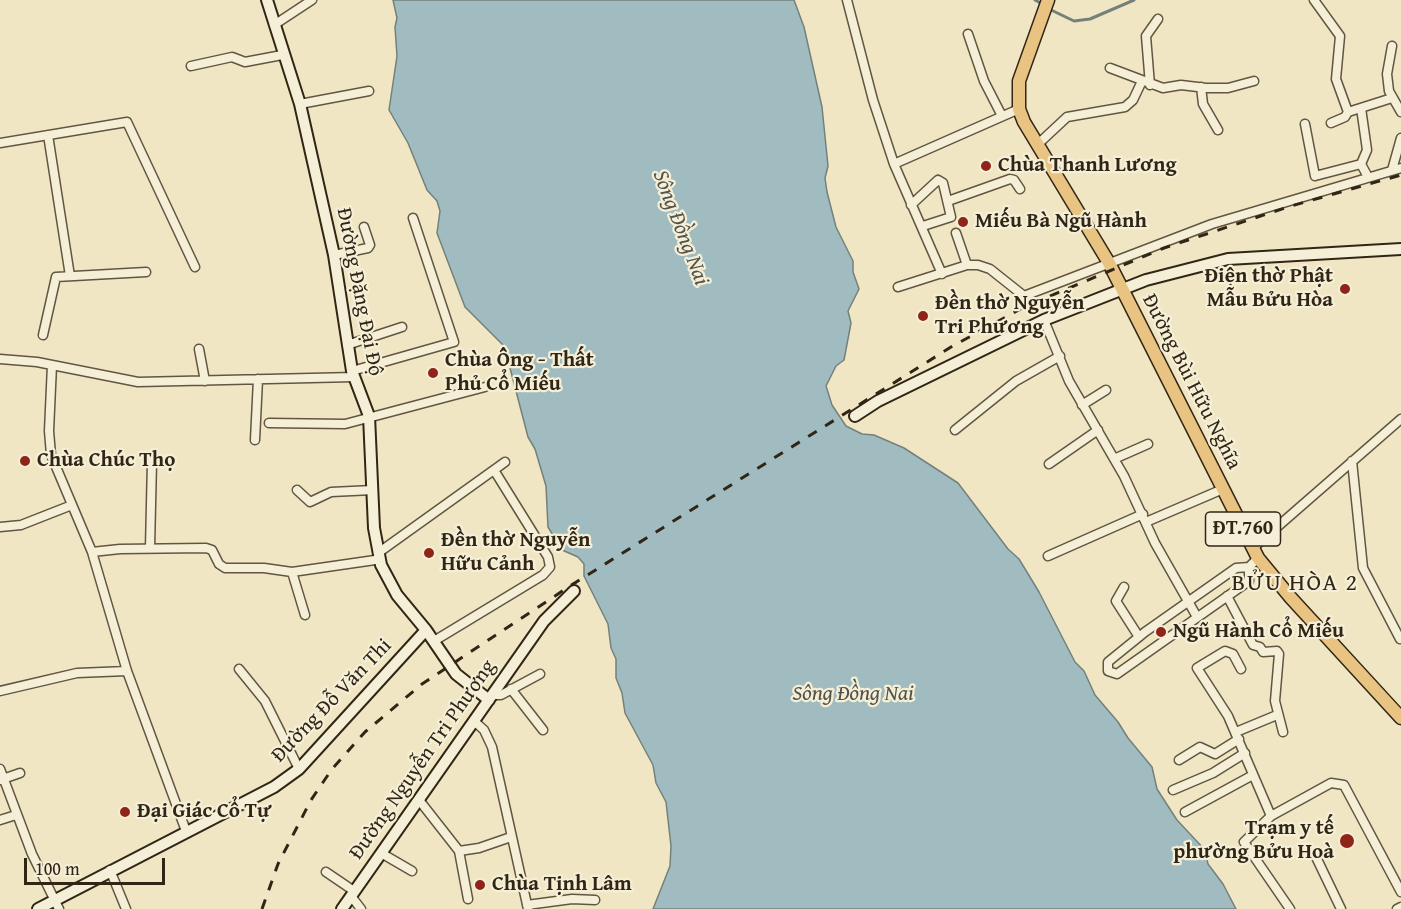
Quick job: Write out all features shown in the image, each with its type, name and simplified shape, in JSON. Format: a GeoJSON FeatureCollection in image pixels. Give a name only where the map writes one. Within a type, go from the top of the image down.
{"type":"FeatureCollection","features":[{"type":"Feature","properties":{"kind":"main road","name":"Đường Bùi Hữu Nghĩa"},"geometry":{"type":"LineString","coordinates":[[1048,0],[1020,81],[1019,109],[1037,145],[1109,263],[1223,489],[1254,558],[1401,718]]}},
{"type":"Feature","properties":{"kind":"street","name":"Đường Đặng Đại Độ"},"geometry":{"type":"LineString","coordinates":[[267,0],[282,54],[300,104],[334,255],[353,374],[369,416],[376,556],[397,595],[426,630],[456,674],[491,698]]}},
{"type":"Feature","properties":{"kind":"street"},"geometry":{"type":"LineString","coordinates":[[274,26],[312,0]]}},
{"type":"Feature","properties":{"kind":"street"},"geometry":{"type":"LineString","coordinates":[[847,0],[873,100],[894,164],[942,274]]}},
{"type":"Feature","properties":{"kind":"street"},"geometry":{"type":"LineString","coordinates":[[1314,0],[1340,32],[1336,79],[1348,112]]}},
{"type":"Feature","properties":{"kind":"street"},"geometry":{"type":"LineString","coordinates":[[1037,145],[1067,117],[1125,107],[1133,100],[1146,83],[1146,36],[1158,19]]}},
{"type":"Feature","properties":{"kind":"street"},"geometry":{"type":"LineString","coordinates":[[968,34],[984,81],[1002,116]]}},
{"type":"Feature","properties":{"kind":"street"},"geometry":{"type":"LineString","coordinates":[[1392,46],[1388,74],[1392,98],[1401,112]]}},
{"type":"Feature","properties":{"kind":"street"},"geometry":{"type":"LineString","coordinates":[[191,66],[232,57],[244,62],[282,54]]}},
{"type":"Feature","properties":{"kind":"street"},"geometry":{"type":"LineString","coordinates":[[1110,68],[1163,88],[1181,84],[1228,88],[1254,81]]}},
{"type":"Feature","properties":{"kind":"street"},"geometry":{"type":"LineString","coordinates":[[1201,87],[1203,105],[1218,130]]}},
{"type":"Feature","properties":{"kind":"street"},"geometry":{"type":"LineString","coordinates":[[300,104],[369,91]]}},
{"type":"Feature","properties":{"kind":"street"},"geometry":{"type":"LineString","coordinates":[[1331,123],[1345,117],[1348,112],[1392,98]]}},
{"type":"Feature","properties":{"kind":"street"},"geometry":{"type":"LineString","coordinates":[[1361,108],[1367,150],[1361,164]]}},
{"type":"Feature","properties":{"kind":"street"},"geometry":{"type":"LineString","coordinates":[[894,164],[1019,109]]}},
{"type":"Feature","properties":{"kind":"street"},"geometry":{"type":"LineString","coordinates":[[0,143],[127,122],[195,267]]}},
{"type":"Feature","properties":{"kind":"street"},"geometry":{"type":"LineString","coordinates":[[1305,124],[1315,177],[1361,164]]}},
{"type":"Feature","properties":{"kind":"street"},"geometry":{"type":"LineString","coordinates":[[48,135],[70,276]]}},
{"type":"Feature","properties":{"kind":"street"},"geometry":{"type":"LineString","coordinates":[[898,287],[967,265],[990,269],[1024,296],[1212,224],[1396,169],[1401,138]]}},
{"type":"Feature","properties":{"kind":"street"},"geometry":{"type":"LineString","coordinates":[[1361,164],[1368,177]]}},
{"type":"Feature","properties":{"kind":"street"},"geometry":{"type":"LineString","coordinates":[[948,201],[1010,179],[1014,180],[1020,189]]}},
{"type":"Feature","properties":{"kind":"street"},"geometry":{"type":"LineString","coordinates":[[911,205],[938,180],[943,183],[951,215],[949,219],[923,226]]}},
{"type":"Feature","properties":{"kind":"street"},"geometry":{"type":"LineString","coordinates":[[0,359],[52,365],[138,382],[205,381],[353,374],[454,342],[413,218]]}},
{"type":"Feature","properties":{"kind":"street"},"geometry":{"type":"LineString","coordinates":[[334,255],[368,248],[370,245],[364,226]]}},
{"type":"Feature","properties":{"kind":"street"},"geometry":{"type":"LineString","coordinates":[[956,232],[967,265]]}},
{"type":"Feature","properties":{"kind":"street"},"geometry":{"type":"LineString","coordinates":[[856,418],[1044,320],[1122,289],[1179,270],[1228,259],[1401,249]]}},
{"type":"Feature","properties":{"kind":"street"},"geometry":{"type":"LineString","coordinates":[[42,335],[56,278],[146,272]]}},
{"type":"Feature","properties":{"kind":"street"},"geometry":{"type":"LineString","coordinates":[[1044,320],[1082,405],[1114,459],[1145,518],[1155,543],[1197,617]]}},
{"type":"Feature","properties":{"kind":"street"},"geometry":{"type":"LineString","coordinates":[[347,345],[402,327]]}},
{"type":"Feature","properties":{"kind":"street"},"geometry":{"type":"LineString","coordinates":[[199,349],[205,381]]}},
{"type":"Feature","properties":{"kind":"street"},"geometry":{"type":"LineString","coordinates":[[955,430],[1016,381],[1060,356]]}},
{"type":"Feature","properties":{"kind":"street"},"geometry":{"type":"LineString","coordinates":[[52,365],[49,431],[51,455],[92,552],[127,671],[186,831]]}},
{"type":"Feature","properties":{"kind":"street"},"geometry":{"type":"LineString","coordinates":[[255,440],[258,379]]}},
{"type":"Feature","properties":{"kind":"street"},"geometry":{"type":"LineString","coordinates":[[270,423],[345,424],[485,387]]}},
{"type":"Feature","properties":{"kind":"street"},"geometry":{"type":"LineString","coordinates":[[1082,405],[1106,390]]}},
{"type":"Feature","properties":{"kind":"street"},"geometry":{"type":"LineString","coordinates":[[1254,558],[1249,581],[1117,674],[1108,671],[1108,662],[1139,637],[1187,601],[1254,558],[1352,461],[1401,419]]}},
{"type":"Feature","properties":{"kind":"street"},"geometry":{"type":"LineString","coordinates":[[1049,464],[1098,430]]}},
{"type":"Feature","properties":{"kind":"street"},"geometry":{"type":"LineString","coordinates":[[1114,459],[1148,444]]}},
{"type":"Feature","properties":{"kind":"street"},"geometry":{"type":"LineString","coordinates":[[150,548],[152,461]]}},
{"type":"Feature","properties":{"kind":"street"},"geometry":{"type":"LineString","coordinates":[[1352,461],[1364,568],[1400,639]]}},
{"type":"Feature","properties":{"kind":"street"},"geometry":{"type":"LineString","coordinates":[[92,552],[150,548],[210,548],[221,566],[225,568],[264,568],[292,572],[376,556],[505,462]]}},
{"type":"Feature","properties":{"kind":"street"},"geometry":{"type":"LineString","coordinates":[[434,641],[543,575],[550,567],[548,557],[494,470]]}},
{"type":"Feature","properties":{"kind":"street"},"geometry":{"type":"LineString","coordinates":[[1048,556],[1223,489]]}},
{"type":"Feature","properties":{"kind":"street"},"geometry":{"type":"LineString","coordinates":[[297,490],[310,502],[331,492],[373,490]]}},
{"type":"Feature","properties":{"kind":"street"},"geometry":{"type":"LineString","coordinates":[[0,527],[21,525],[72,505]]}},
{"type":"Feature","properties":{"kind":"street"},"geometry":{"type":"LineString","coordinates":[[292,572],[305,615]]}},
{"type":"Feature","properties":{"kind":"street"},"geometry":{"type":"LineString","coordinates":[[1124,586],[1116,601],[1139,637]]}},
{"type":"Feature","properties":{"kind":"street","name":"Đường Nguyễn Tri Phương"},"geometry":{"type":"LineString","coordinates":[[342,909],[536,633],[555,608],[575,594]]}},
{"type":"Feature","properties":{"kind":"street"},"geometry":{"type":"LineString","coordinates":[[1227,596],[1253,645],[1260,647],[1263,652],[1277,651],[1280,654],[1275,701],[1277,716],[1283,732]]}},
{"type":"Feature","properties":{"kind":"street","name":"Đường Đỗ Văn Thi"},"geometry":{"type":"LineString","coordinates":[[38,909],[56,904],[110,870],[274,787],[299,769],[426,630]]}},
{"type":"Feature","properties":{"kind":"street"},"geometry":{"type":"LineString","coordinates":[[1241,669],[1233,654],[1225,651],[1197,668],[1237,736],[1271,816]]}},
{"type":"Feature","properties":{"kind":"street"},"geometry":{"type":"LineString","coordinates":[[239,669],[265,701],[299,769]]}},
{"type":"Feature","properties":{"kind":"street"},"geometry":{"type":"LineString","coordinates":[[0,691],[77,673],[127,671]]}},
{"type":"Feature","properties":{"kind":"street"},"geometry":{"type":"LineString","coordinates":[[491,698],[540,674]]}},
{"type":"Feature","properties":{"kind":"street"},"geometry":{"type":"LineString","coordinates":[[511,689],[543,730]]}},
{"type":"Feature","properties":{"kind":"street"},"geometry":{"type":"LineString","coordinates":[[1179,760],[1203,747],[1215,754],[1237,736],[1277,716]]}},
{"type":"Feature","properties":{"kind":"street"},"geometry":{"type":"LineString","coordinates":[[474,721],[484,730],[492,747],[528,907],[572,899],[595,900]]}},
{"type":"Feature","properties":{"kind":"street"},"geometry":{"type":"LineString","coordinates":[[1173,790],[1213,772],[1245,753]]}},
{"type":"Feature","properties":{"kind":"street"},"geometry":{"type":"LineString","coordinates":[[0,769],[16,815],[56,904]]}},
{"type":"Feature","properties":{"kind":"street"},"geometry":{"type":"LineString","coordinates":[[2,779],[20,773]]}},
{"type":"Feature","properties":{"kind":"street"},"geometry":{"type":"LineString","coordinates":[[1185,812],[1253,775]]}},
{"type":"Feature","properties":{"kind":"street"},"geometry":{"type":"LineString","coordinates":[[1290,909],[1244,844],[1245,840],[1271,816],[1331,783],[1344,785],[1401,892]]}},
{"type":"Feature","properties":{"kind":"street"},"geometry":{"type":"LineString","coordinates":[[419,800],[459,851],[468,899]]}},
{"type":"Feature","properties":{"kind":"street"},"geometry":{"type":"LineString","coordinates":[[0,820],[16,815]]}},
{"type":"Feature","properties":{"kind":"street"},"geometry":{"type":"LineString","coordinates":[[459,851],[479,848],[512,837]]}},
{"type":"Feature","properties":{"kind":"street"},"geometry":{"type":"LineString","coordinates":[[381,854],[412,871]]}},
{"type":"Feature","properties":{"kind":"street"},"geometry":{"type":"LineString","coordinates":[[1316,857],[1341,909]]}},
{"type":"Feature","properties":{"kind":"street"},"geometry":{"type":"LineString","coordinates":[[110,870],[126,909]]}},
{"type":"Feature","properties":{"kind":"street"},"geometry":{"type":"LineString","coordinates":[[326,872],[353,893],[361,909]]}},
{"type":"Feature","properties":{"kind":"water","name":"Sông Đồng Nai"},"geometry":{"type":"Polygon","coordinates":[[[393,0],[794,0],[804,27],[822,107],[828,166],[825,178],[827,192],[836,227],[853,261],[853,272],[859,289],[848,311],[851,323],[844,360],[836,366],[826,386],[832,405],[846,426],[862,434],[874,435],[904,448],[958,483],[1008,549],[1019,559],[1039,592],[1075,662],[1084,671],[1095,695],[1152,767],[1157,789],[1177,820],[1205,850],[1208,864],[1223,884],[1236,909],[653,909],[670,866],[671,846],[666,802],[656,783],[653,765],[625,713],[622,693],[616,678],[616,659],[611,648],[608,624],[584,576],[584,564],[578,557],[562,550],[548,527],[546,486],[535,449],[528,437],[507,349],[465,307],[437,233],[440,211],[437,201],[427,190],[408,143],[389,110],[397,56],[395,27],[397,18],[393,0]]]}},
{"type":"Feature","properties":{"kind":"waterway"},"geometry":{"type":"LineString","coordinates":[[1035,0],[1044,5]]}},
{"type":"Feature","properties":{"kind":"waterway"},"geometry":{"type":"LineString","coordinates":[[1049,9],[1074,21],[1090,19],[1134,0]]}},
{"type":"Feature","properties":{"kind":"railway"},"geometry":{"type":"LineString","coordinates":[[262,909],[278,864],[311,800],[332,769],[365,732],[422,684],[570,586],[951,347],[1024,307],[1164,248],[1291,206],[1401,175]]}},
{"type":"Feature","properties":{"kind":"place","name":"Chùa Thanh Lương"},"geometry":{"type":"Point","coordinates":[986,166]}},
{"type":"Feature","properties":{"kind":"place","name":"Miếu Bà Ngũ Hành"},"geometry":{"type":"Point","coordinates":[963,222]}},
{"type":"Feature","properties":{"kind":"place","name":"Điện thờ Phật Mẫu Bửu Hòa"},"geometry":{"type":"Point","coordinates":[1345,289]}},
{"type":"Feature","properties":{"kind":"place","name":"Đền thờ Nguyễn Tri Phương"},"geometry":{"type":"Point","coordinates":[923,316]}},
{"type":"Feature","properties":{"kind":"place","name":"Chùa Ông - Thất Phủ Cổ Miếu"},"geometry":{"type":"Point","coordinates":[433,373]}},
{"type":"Feature","properties":{"kind":"place","name":"Chùa Chúc Thọ"},"geometry":{"type":"Point","coordinates":[25,461]}},
{"type":"Feature","properties":{"kind":"place","name":"Đền thờ Nguyễn Hữu Cảnh"},"geometry":{"type":"Point","coordinates":[429,553]}},
{"type":"Feature","properties":{"kind":"place","name":"Ngũ Hành Cổ Miếu"},"geometry":{"type":"Point","coordinates":[1161,632]}},
{"type":"Feature","properties":{"kind":"place","name":"Đại Giác Cổ Tự"},"geometry":{"type":"Point","coordinates":[125,812]}},
{"type":"Feature","properties":{"kind":"place","name":"Trạm y tế phường Bửu Hoà"},"geometry":{"type":"Point","coordinates":[1347,841]}},
{"type":"Feature","properties":{"kind":"place","name":"Chùa Tịnh Lâm"},"geometry":{"type":"Point","coordinates":[480,885]}},
{"type":"Feature","properties":{"kind":"district","name":"BỬU HÒA 2"},"geometry":{"type":"Point","coordinates":[1295,584]}}]}
